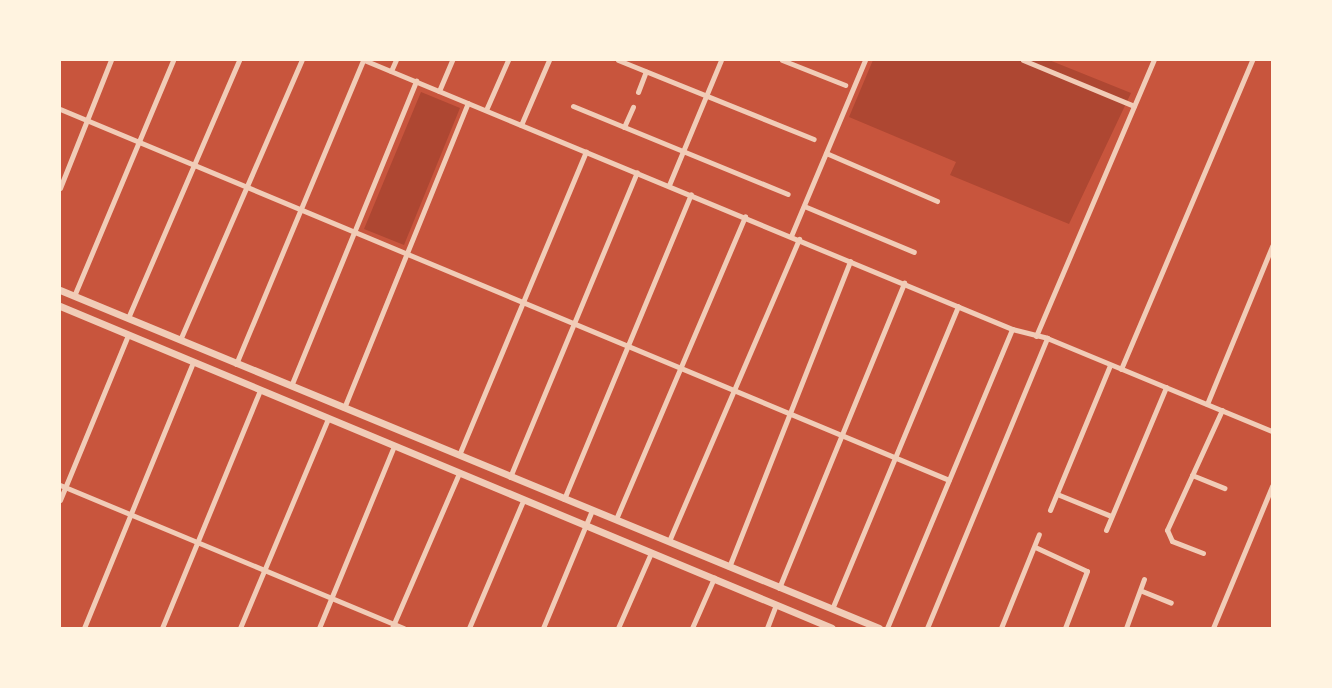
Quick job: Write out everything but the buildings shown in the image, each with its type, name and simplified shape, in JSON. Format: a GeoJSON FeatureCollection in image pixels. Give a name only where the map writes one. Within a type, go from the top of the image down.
{"type":"FeatureCollection","features":[{"type":"Feature","properties":{"kind":"street"},"geometry":{"type":"LineString","coordinates":[[60,188],[111,60]]}},
{"type":"Feature","properties":{"kind":"street"},"geometry":{"type":"LineString","coordinates":[[74,296],[173,60]]}},
{"type":"Feature","properties":{"kind":"street"},"geometry":{"type":"LineString","coordinates":[[128,318],[239,60]]}},
{"type":"Feature","properties":{"kind":"street"},"geometry":{"type":"LineString","coordinates":[[180,340],[302,60]]}},
{"type":"Feature","properties":{"kind":"street"},"geometry":{"type":"LineString","coordinates":[[236,364],[363,60],[745,216],[1012,329],[1047,338],[1272,431]]}},
{"type":"Feature","properties":{"kind":"street"},"geometry":{"type":"LineString","coordinates":[[391,71],[396,60]]}},
{"type":"Feature","properties":{"kind":"street"},"geometry":{"type":"LineString","coordinates":[[439,91],[452,60]]}},
{"type":"Feature","properties":{"kind":"street"},"geometry":{"type":"LineString","coordinates":[[486,110],[508,60]]}},
{"type":"Feature","properties":{"kind":"street"},"geometry":{"type":"LineString","coordinates":[[521,125],[549,60]]}},
{"type":"Feature","properties":{"kind":"street"},"geometry":{"type":"LineString","coordinates":[[618,60],[814,139]]}},
{"type":"Feature","properties":{"kind":"street"},"geometry":{"type":"LineString","coordinates":[[669,185],[722,60]]}},
{"type":"Feature","properties":{"kind":"street"},"geometry":{"type":"LineString","coordinates":[[782,60],[845,85]]}},
{"type":"Feature","properties":{"kind":"street"},"geometry":{"type":"LineString","coordinates":[[791,236],[865,60]]}},
{"type":"Feature","properties":{"kind":"street"},"geometry":{"type":"LineString","coordinates":[[1023,60],[1134,106]]}},
{"type":"Feature","properties":{"kind":"street"},"geometry":{"type":"LineString","coordinates":[[1036,336],[1154,60]]}},
{"type":"Feature","properties":{"kind":"street"},"geometry":{"type":"LineString","coordinates":[[1121,369],[1252,60]]}},
{"type":"Feature","properties":{"kind":"street"},"geometry":{"type":"LineString","coordinates":[[638,92],[646,71]]}},
{"type":"Feature","properties":{"kind":"street"},"geometry":{"type":"LineString","coordinates":[[291,386],[352,231],[416,81]]}},
{"type":"Feature","properties":{"kind":"street"},"geometry":{"type":"LineString","coordinates":[[344,408],[468,103]]}},
{"type":"Feature","properties":{"kind":"street"},"geometry":{"type":"LineString","coordinates":[[573,106],[788,194]]}},
{"type":"Feature","properties":{"kind":"street"},"geometry":{"type":"LineString","coordinates":[[624,127],[633,107]]}},
{"type":"Feature","properties":{"kind":"street"},"geometry":{"type":"LineString","coordinates":[[60,109],[949,480]]}},
{"type":"Feature","properties":{"kind":"street"},"geometry":{"type":"LineString","coordinates":[[459,455],[520,301],[586,151]]}},
{"type":"Feature","properties":{"kind":"street"},"geometry":{"type":"LineString","coordinates":[[826,153],[937,201]]}},
{"type":"Feature","properties":{"kind":"street"},"geometry":{"type":"LineString","coordinates":[[510,477],[637,172]]}},
{"type":"Feature","properties":{"kind":"street"},"geometry":{"type":"LineString","coordinates":[[564,499],[691,194]]}},
{"type":"Feature","properties":{"kind":"street"},"geometry":{"type":"LineString","coordinates":[[804,206],[914,252]]}},
{"type":"Feature","properties":{"kind":"street"},"geometry":{"type":"LineString","coordinates":[[617,519],[745,216]]}},
{"type":"Feature","properties":{"kind":"street"},"geometry":{"type":"LineString","coordinates":[[669,541],[799,239]]}},
{"type":"Feature","properties":{"kind":"street"},"geometry":{"type":"LineString","coordinates":[[1207,404],[1272,246]]}},
{"type":"Feature","properties":{"kind":"street"},"geometry":{"type":"LineString","coordinates":[[729,567],[850,261]]}},
{"type":"Feature","properties":{"kind":"street"},"geometry":{"type":"LineString","coordinates":[[779,588],[904,283]]}},
{"type":"Feature","properties":{"kind":"street"},"geometry":{"type":"LineString","coordinates":[[60,290],[879,628]]}},
{"type":"Feature","properties":{"kind":"street"},"geometry":{"type":"LineString","coordinates":[[832,609],[958,306]]}},
{"type":"Feature","properties":{"kind":"street"},"geometry":{"type":"LineString","coordinates":[[60,309],[832,628]]}},
{"type":"Feature","properties":{"kind":"street"},"geometry":{"type":"LineString","coordinates":[[887,628],[1012,329]]}},
{"type":"Feature","properties":{"kind":"street"},"geometry":{"type":"LineString","coordinates":[[60,500],[62,486],[128,335]]}},
{"type":"Feature","properties":{"kind":"street"},"geometry":{"type":"LineString","coordinates":[[927,628],[1047,338]]}},
{"type":"Feature","properties":{"kind":"street"},"geometry":{"type":"LineString","coordinates":[[84,628],[193,362]]}},
{"type":"Feature","properties":{"kind":"street"},"geometry":{"type":"LineString","coordinates":[[1051,510],[1110,365]]}},
{"type":"Feature","properties":{"kind":"street"},"geometry":{"type":"LineString","coordinates":[[1106,530],[1166,387]]}},
{"type":"Feature","properties":{"kind":"street"},"geometry":{"type":"LineString","coordinates":[[162,628],[260,390]]}},
{"type":"Feature","properties":{"kind":"street"},"geometry":{"type":"LineString","coordinates":[[1203,553],[1167,537],[1222,410]]}},
{"type":"Feature","properties":{"kind":"street"},"geometry":{"type":"LineString","coordinates":[[240,628],[328,419]]}},
{"type":"Feature","properties":{"kind":"street"},"geometry":{"type":"LineString","coordinates":[[319,628],[394,446]]}},
{"type":"Feature","properties":{"kind":"street"},"geometry":{"type":"LineString","coordinates":[[393,627],[458,473]]}},
{"type":"Feature","properties":{"kind":"street"},"geometry":{"type":"LineString","coordinates":[[1192,475],[1224,488]]}},
{"type":"Feature","properties":{"kind":"street"},"geometry":{"type":"LineString","coordinates":[[62,486],[331,598],[393,627],[403,628]]}},
{"type":"Feature","properties":{"kind":"street"},"geometry":{"type":"LineString","coordinates":[[1213,628],[1272,486]]}},
{"type":"Feature","properties":{"kind":"street"},"geometry":{"type":"LineString","coordinates":[[1057,494],[1111,516]]}},
{"type":"Feature","properties":{"kind":"street"},"geometry":{"type":"LineString","coordinates":[[469,628],[523,500]]}},
{"type":"Feature","properties":{"kind":"street"},"geometry":{"type":"LineString","coordinates":[[542,628],[593,510]]}},
{"type":"Feature","properties":{"kind":"street"},"geometry":{"type":"LineString","coordinates":[[1001,628],[1039,534]]}},
{"type":"Feature","properties":{"kind":"street"},"geometry":{"type":"LineString","coordinates":[[1035,547],[1087,571],[1065,628]]}},
{"type":"Feature","properties":{"kind":"street"},"geometry":{"type":"LineString","coordinates":[[618,628],[651,553]]}},
{"type":"Feature","properties":{"kind":"street"},"geometry":{"type":"LineString","coordinates":[[692,628],[714,578]]}},
{"type":"Feature","properties":{"kind":"street"},"geometry":{"type":"LineString","coordinates":[[1126,628],[1142,592],[1144,579]]}},
{"type":"Feature","properties":{"kind":"street"},"geometry":{"type":"LineString","coordinates":[[1142,592],[1171,603]]}},
{"type":"Feature","properties":{"kind":"street"},"geometry":{"type":"LineString","coordinates":[[767,628],[776,605]]}},
{"type":"Feature","properties":{"kind":"shaded area"},"geometry":{"type":"Polygon","coordinates":[[[873,60],[1049,60],[1131,93],[1069,224],[950,175],[956,162],[849,117],[873,60]]]}},
{"type":"Feature","properties":{"kind":"shaded area"},"geometry":{"type":"Polygon","coordinates":[[[421,92],[460,108],[404,245],[364,229],[421,92]]]}}]}
